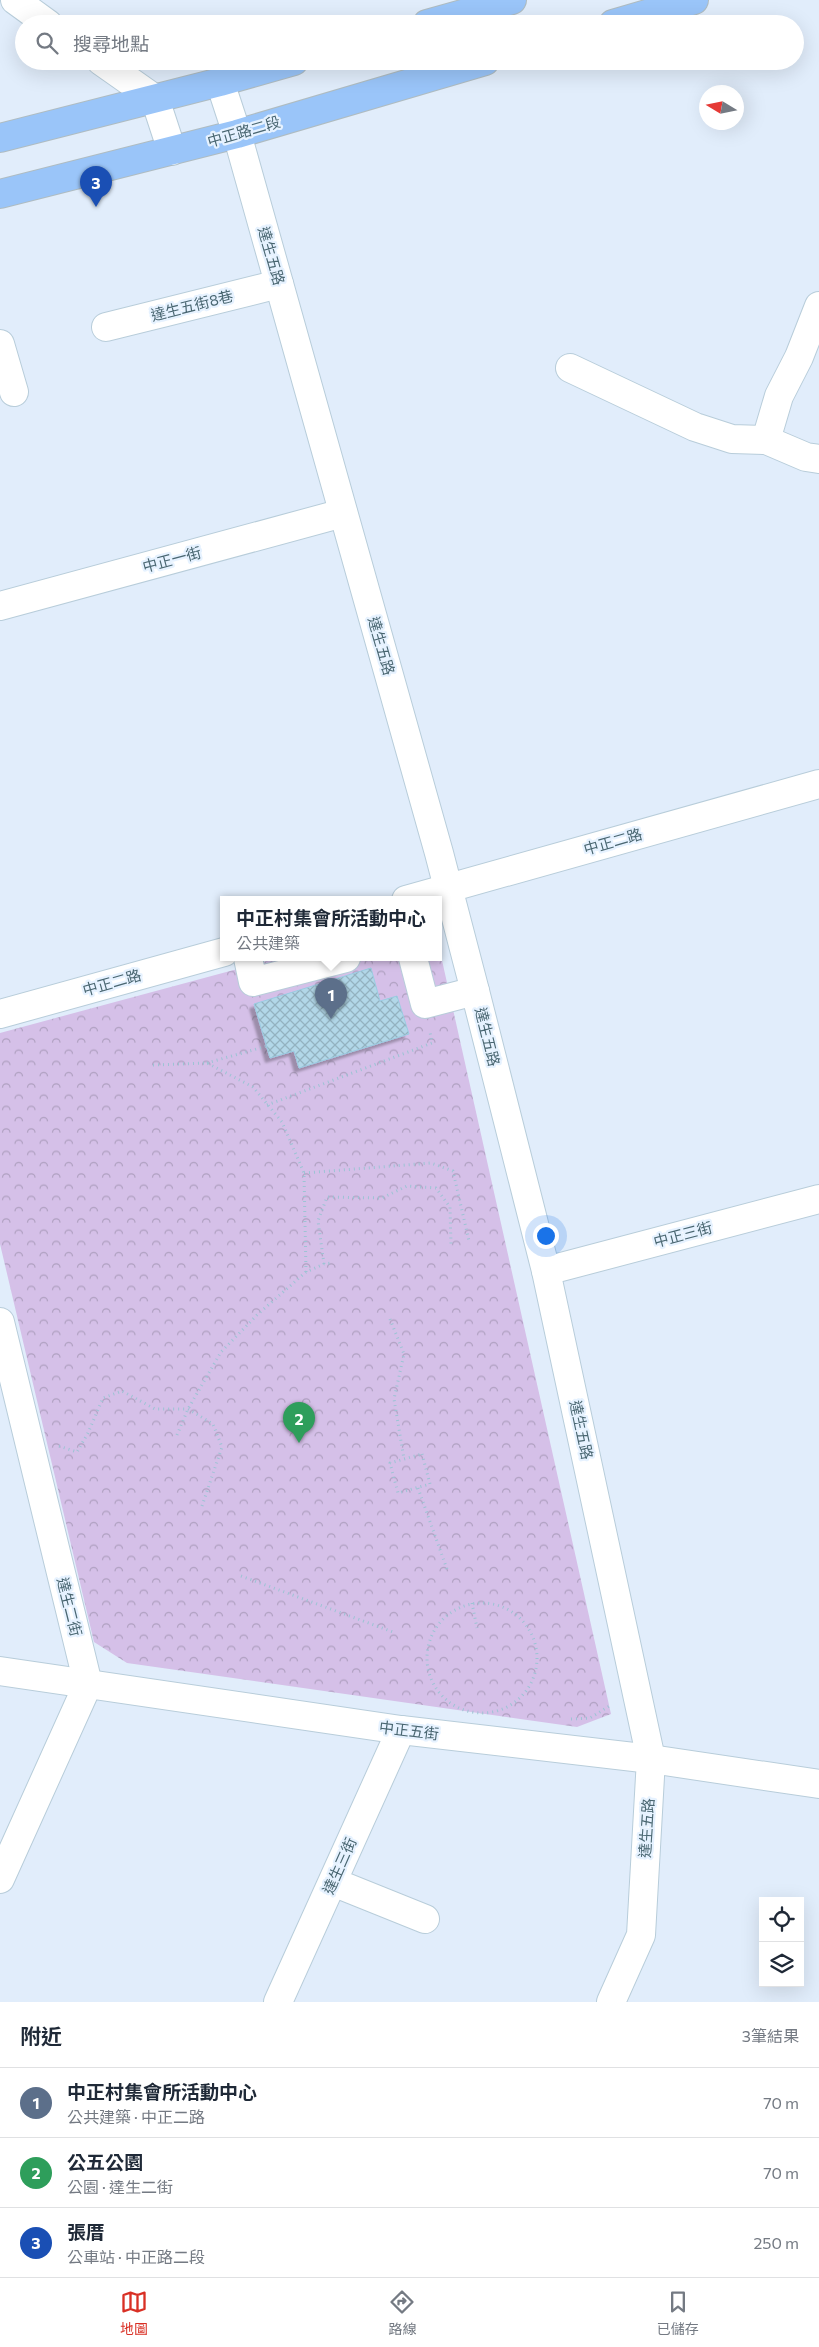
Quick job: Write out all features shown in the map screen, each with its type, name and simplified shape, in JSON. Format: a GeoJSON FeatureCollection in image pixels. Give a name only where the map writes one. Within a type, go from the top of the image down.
{"type":"FeatureCollection","features":[{"type":"Feature","properties":{"kind":"main road"},"geometry":{"type":"LineString","coordinates":[[459,15],[512,0]]}},
{"type":"Feature","properties":{"kind":"main road"},"geometry":{"type":"LineString","coordinates":[[643,15],[694,0]]}},
{"type":"Feature","properties":{"kind":"main road"},"geometry":{"type":"LineString","coordinates":[[0,138],[262,70]]}},
{"type":"Feature","properties":{"kind":"main road","name":"中正路二段"},"geometry":{"type":"LineString","coordinates":[[0,194],[237,134],[454,70]]}},
{"type":"Feature","properties":{"kind":"street"},"geometry":{"type":"LineString","coordinates":[[15,0],[36,15]]}},
{"type":"Feature","properties":{"kind":"street"},"geometry":{"type":"LineString","coordinates":[[114,70],[155,99],[172,151]]}},
{"type":"Feature","properties":{"kind":"street","name":"達生五路"},"geometry":{"type":"LineString","coordinates":[[220,82],[237,134],[448,888],[475,991],[546,1271],[652,1759],[641,1935],[611,2002]]}},
{"type":"Feature","properties":{"kind":"street","name":"達生五街8巷"},"geometry":{"type":"LineString","coordinates":[[106,327],[278,284]]}},
{"type":"Feature","properties":{"kind":"street"},"geometry":{"type":"LineString","coordinates":[[766,440],[780,396],[799,357],[819,306]]}},
{"type":"Feature","properties":{"kind":"street"},"geometry":{"type":"LineString","coordinates":[[0,344],[14,392]]}},
{"type":"Feature","properties":{"kind":"street"},"geometry":{"type":"LineString","coordinates":[[570,368],[695,427],[732,439],[766,440],[806,457],[819,459]]}},
{"type":"Feature","properties":{"kind":"street","name":"中正一街"},"geometry":{"type":"LineString","coordinates":[[0,606],[343,513]]}},
{"type":"Feature","properties":{"kind":"street","name":"中正二路"},"geometry":{"type":"LineString","coordinates":[[420,896],[819,784]]}},
{"type":"Feature","properties":{"kind":"street","name":"中正二路"},"geometry":{"type":"LineString","coordinates":[[0,1014],[220,953]]}},
{"type":"Feature","properties":{"kind":"street"},"geometry":{"type":"LineString","coordinates":[[249,961],[253,982],[334,961]]}},
{"type":"Feature","properties":{"kind":"street"},"geometry":{"type":"LineString","coordinates":[[414,961],[425,1004],[475,991]]}},
{"type":"Feature","properties":{"kind":"street","name":"中正三街"},"geometry":{"type":"LineString","coordinates":[[546,1271],[819,1199]]}},
{"type":"Feature","properties":{"kind":"street","name":"達生二街"},"geometry":{"type":"LineString","coordinates":[[0,1322],[88,1684]]}},
{"type":"Feature","properties":{"kind":"street","name":"中正五街"},"geometry":{"type":"LineString","coordinates":[[0,1671],[401,1730],[652,1759],[819,1784]]}},
{"type":"Feature","properties":{"kind":"street"},"geometry":{"type":"LineString","coordinates":[[0,1880],[88,1684]]}},
{"type":"Feature","properties":{"kind":"street","name":"達生三街"},"geometry":{"type":"LineString","coordinates":[[278,2002],[401,1730]]}},
{"type":"Feature","properties":{"kind":"street"},"geometry":{"type":"LineString","coordinates":[[333,1882],[424,1919]]}},
{"type":"Feature","properties":{"kind":"path"},"geometry":{"type":"LineString","coordinates":[[267,1104],[432,1043],[425,1004]]}},
{"type":"Feature","properties":{"kind":"path"},"geometry":{"type":"LineString","coordinates":[[153,1065],[207,1063],[267,1046]]}},
{"type":"Feature","properties":{"kind":"path"},"geometry":{"type":"LineString","coordinates":[[207,1063],[253,1086],[282,1122],[304,1174],[306,1272]]}},
{"type":"Feature","properties":{"kind":"path"},"geometry":{"type":"LineString","coordinates":[[304,1174],[431,1163],[453,1171],[469,1241]]}},
{"type":"Feature","properties":{"kind":"path"},"geometry":{"type":"LineString","coordinates":[[324,1264],[318,1221],[328,1197],[382,1198],[407,1186],[436,1188],[450,1207],[451,1244]]}},
{"type":"Feature","properties":{"kind":"path"},"geometry":{"type":"LineString","coordinates":[[177,1435],[188,1409],[221,1352],[257,1315],[306,1272],[324,1264],[332,1263]]}},
{"type":"Feature","properties":{"kind":"path"},"geometry":{"type":"LineString","coordinates":[[390,1319],[404,1354],[394,1399],[404,1459]]}},
{"type":"Feature","properties":{"kind":"path"},"geometry":{"type":"LineString","coordinates":[[49,1443],[77,1452],[88,1434],[103,1398],[122,1392],[155,1409],[188,1409],[213,1424],[222,1447],[202,1506]]}},
{"type":"Feature","properties":{"kind":"path"},"geometry":{"type":"LineString","coordinates":[[422,1454],[430,1484],[418,1488],[398,1493],[390,1463],[422,1454]]}},
{"type":"Feature","properties":{"kind":"path"},"geometry":{"type":"LineString","coordinates":[[418,1488],[448,1572]]}},
{"type":"Feature","properties":{"kind":"path"},"geometry":{"type":"LineString","coordinates":[[241,1576],[393,1632]]}},
{"type":"Feature","properties":{"kind":"path"},"geometry":{"type":"LineString","coordinates":[[491,1602],[508,1608],[522,1619],[532,1633],[537,1650],[536,1668],[530,1685],[520,1699],[505,1708],[487,1713],[468,1712],[451,1704],[438,1691],[429,1674],[427,1656],[431,1637],[440,1621],[454,1609],[472,1603],[491,1602]]}},
{"type":"Feature","properties":{"kind":"path"},"geometry":{"type":"LineString","coordinates":[[472,1603],[477,1628]]}},
{"type":"Feature","properties":{"kind":"path"},"geometry":{"type":"LineString","coordinates":[[562,1719],[590,1718],[618,1701]]}},
{"type":"Feature","properties":{"kind":"green space"},"geometry":{"type":"Polygon","coordinates":[[[442,960],[611,1714],[577,1727],[127,1663],[94,1642],[0,1244],[0,1033],[267,961],[442,960]]]}},
{"type":"Feature","properties":{"kind":"building"},"geometry":{"type":"Polygon","coordinates":[[[371,968],[380,1001],[397,996],[409,1034],[299,1068],[294,1051],[270,1058],[254,1004],[371,968]]]}},
{"type":"Feature","properties":{"kind":"place","name":"張厝"},"geometry":{"type":"Point","coordinates":[96,207]}},
{"type":"Feature","properties":{"kind":"place","name":"中正村集會所活動中心"},"geometry":{"type":"Point","coordinates":[331,1019]}},
{"type":"Feature","properties":{"kind":"place","name":"公五公園"},"geometry":{"type":"Point","coordinates":[299,1443]}}]}
